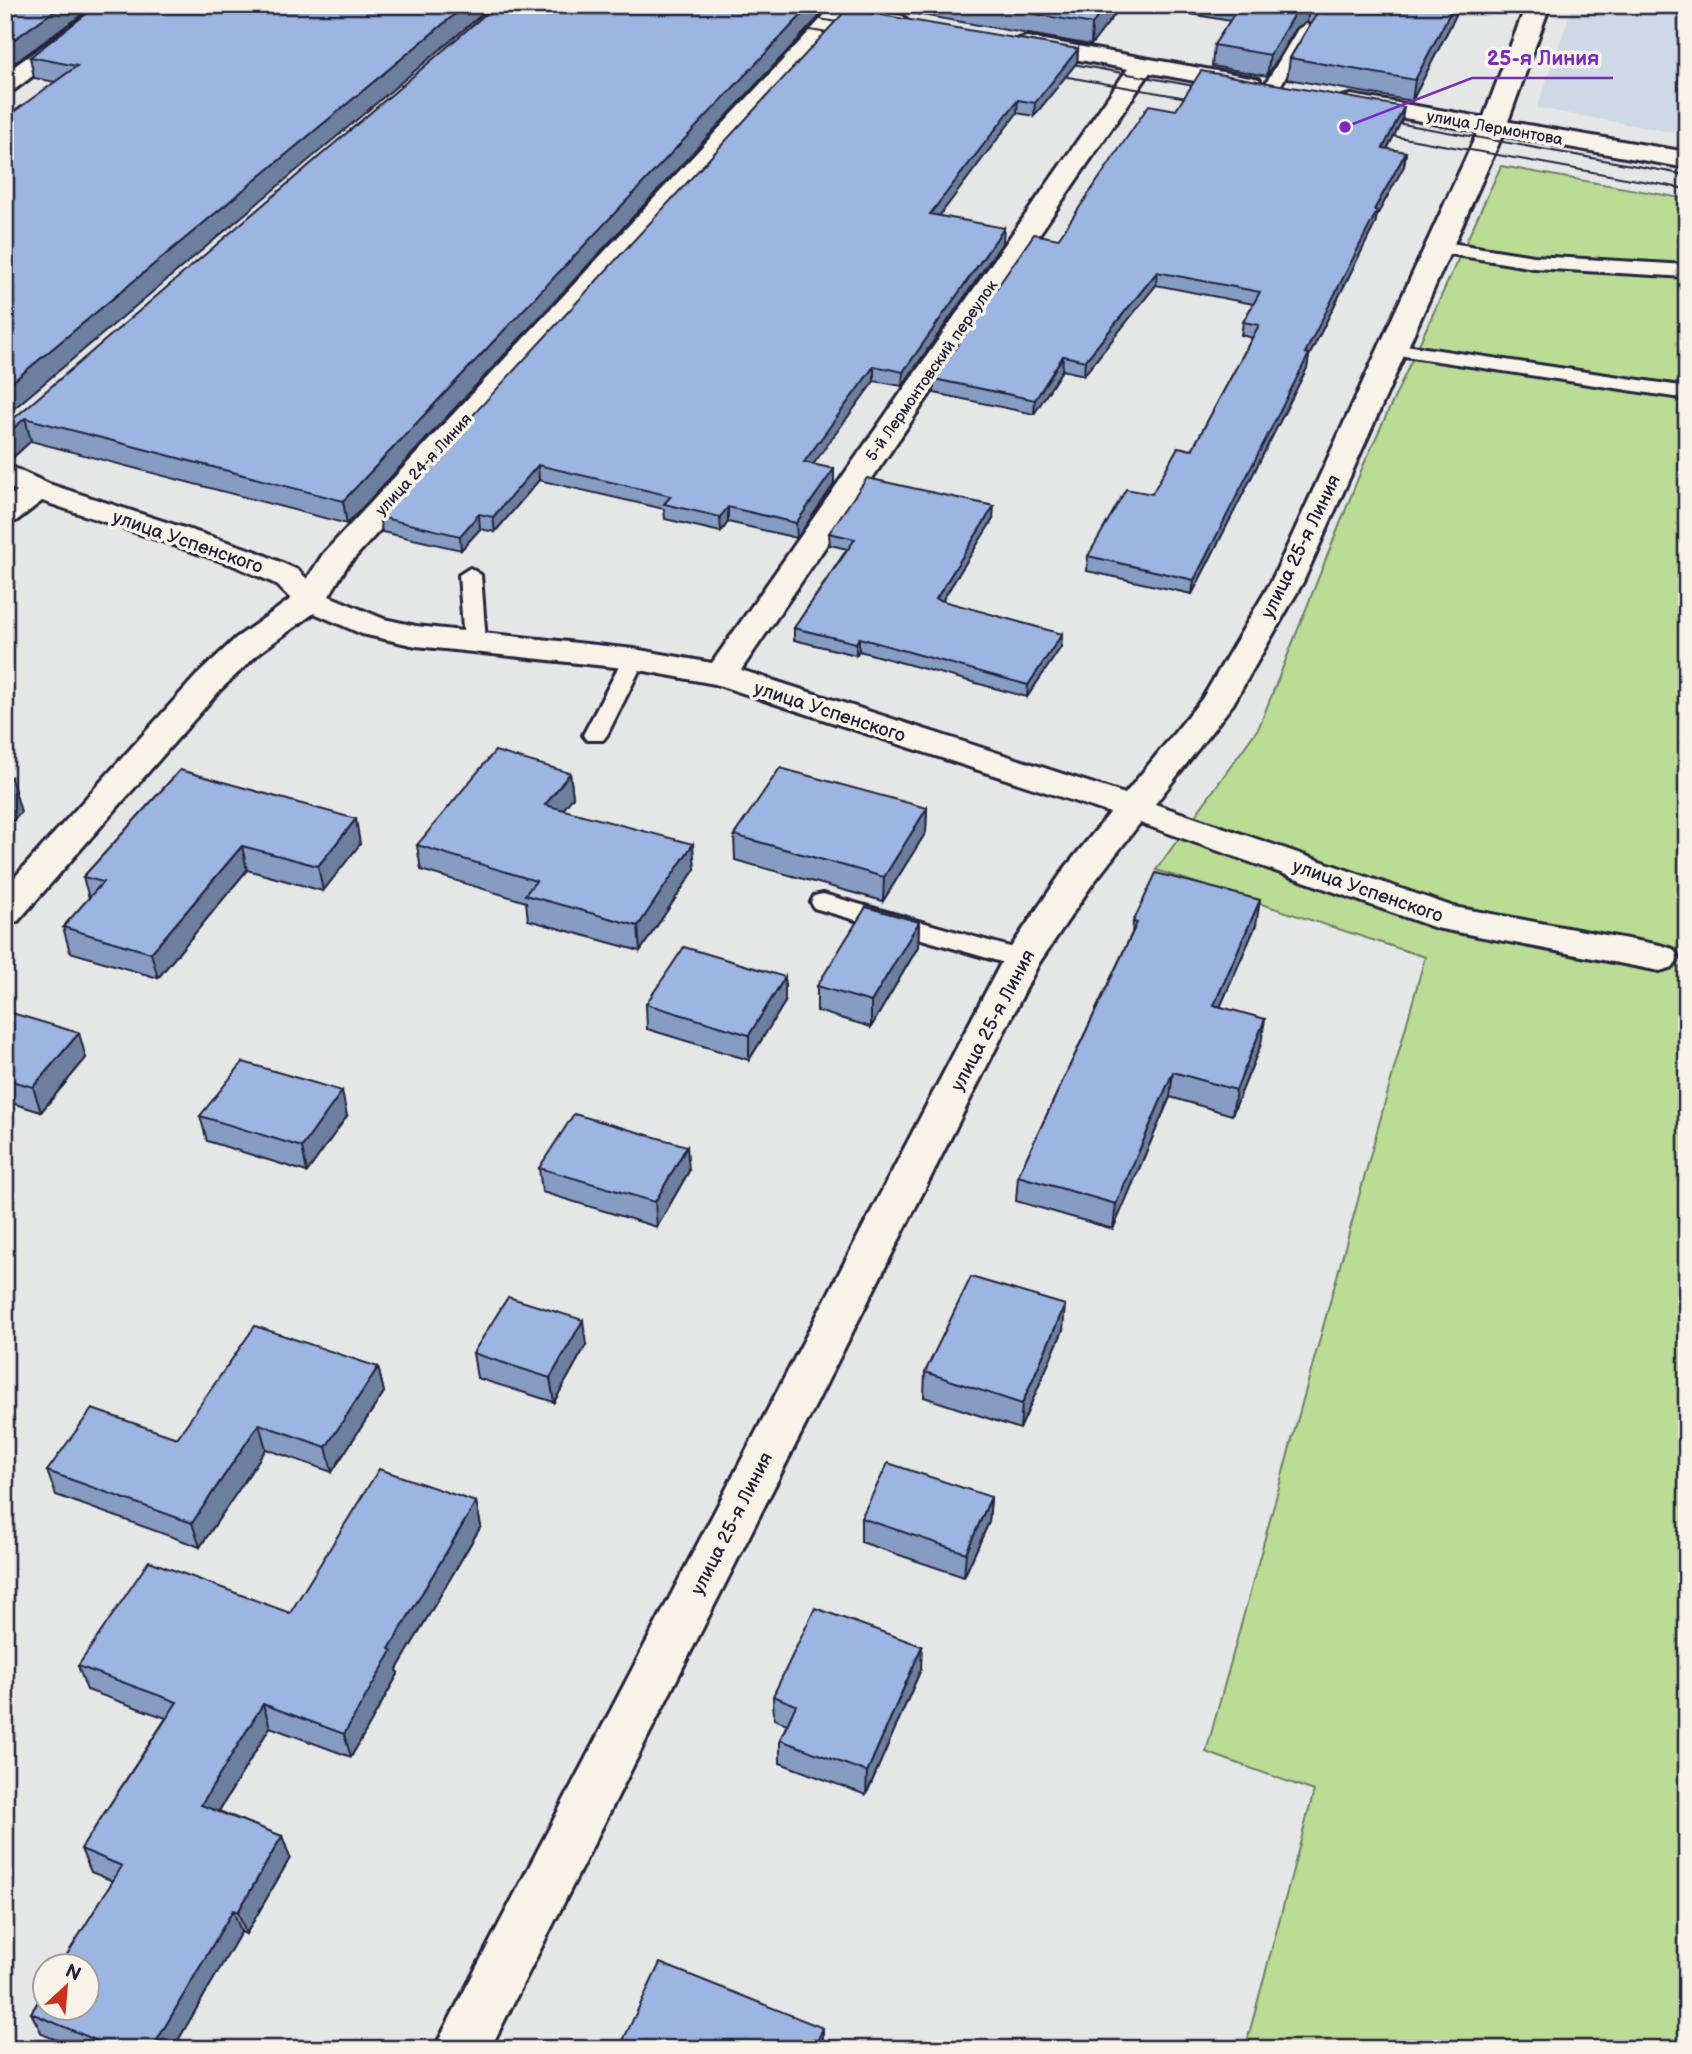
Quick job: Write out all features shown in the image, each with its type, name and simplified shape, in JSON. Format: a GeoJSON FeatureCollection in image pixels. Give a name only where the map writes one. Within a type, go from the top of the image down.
{"type":"FeatureCollection","features":[{"type":"Feature","properties":{"kind":"street"},"geometry":{"type":"LineString","coordinates":[[5,85],[116,5]]}},
{"type":"Feature","properties":{"kind":"street"},"geometry":{"type":"LineString","coordinates":[[808,5],[915,24]]}},
{"type":"Feature","properties":{"kind":"street","name":"улица 25-я Линия"},"geometry":{"type":"LineString","coordinates":[[461,2049],[1022,959],[1078,877],[1216,704],[1287,582],[1493,127],[1538,5]]}},
{"type":"Feature","properties":{"kind":"street","name":"улица 24-я Линия"},"geometry":{"type":"LineString","coordinates":[[5,912],[208,683],[248,645],[311,600],[334,561],[848,10]]}},
{"type":"Feature","properties":{"kind":"street"},"geometry":{"type":"LineString","coordinates":[[1009,41],[1297,92]]}},
{"type":"Feature","properties":{"kind":"street","name":"5-й Лермонтовский переулок"},"geometry":{"type":"LineString","coordinates":[[720,675],[1143,65]]}},
{"type":"Feature","properties":{"kind":"street","name":"улица Лермонтова"},"geometry":{"type":"LineString","coordinates":[[1323,97],[1687,160]]}},
{"type":"Feature","properties":{"kind":"street","name":"улица Успенского"},"geometry":{"type":"LineString","coordinates":[[5,473],[38,490],[244,558],[287,578],[311,600],[374,627],[416,636],[634,659],[720,675],[1132,808],[1449,919],[1660,958]]}},
{"type":"Feature","properties":{"kind":"street"},"geometry":{"type":"LineString","coordinates":[[5,514],[38,490]]}},
{"type":"Feature","properties":{"kind":"lane"},"geometry":{"type":"LineString","coordinates":[[1271,88],[1307,29]]}},
{"type":"Feature","properties":{"kind":"lane"},"geometry":{"type":"LineString","coordinates":[[1438,247],[1534,261],[1687,271]]}},
{"type":"Feature","properties":{"kind":"lane"},"geometry":{"type":"LineString","coordinates":[[1392,349],[1687,393]]}},
{"type":"Feature","properties":{"kind":"lane"},"geometry":{"type":"LineString","coordinates":[[470,575],[475,642]]}},
{"type":"Feature","properties":{"kind":"lane"},"geometry":{"type":"LineString","coordinates":[[595,735],[634,659]]}},
{"type":"Feature","properties":{"kind":"lane"},"geometry":{"type":"LineString","coordinates":[[823,902],[1022,959]]}},
{"type":"Feature","properties":{"kind":"shaded area"},"geometry":{"type":"Polygon","coordinates":[[[1573,5],[1687,5],[1687,135],[1537,108],[1573,5]]]}},
{"type":"Feature","properties":{"kind":"green space"},"geometry":{"type":"Polygon","coordinates":[[[1501,166],[1687,199],[1687,2049],[1245,2049],[1314,1791],[1206,1752],[1425,957],[1156,870],[1259,727],[1363,466],[1501,166]]]}},
{"type":"Feature","properties":{"kind":"building"},"geometry":{"type":"Polygon","coordinates":[[[5,5],[62,5],[5,46],[5,5]]]}},
{"type":"Feature","properties":{"kind":"building"},"geometry":{"type":"Polygon","coordinates":[[[98,5],[466,5],[5,388],[5,118],[77,66],[30,57],[98,5]]]}},
{"type":"Feature","properties":{"kind":"building"},"geometry":{"type":"Polygon","coordinates":[[[496,5],[648,5],[664,8],[667,5],[811,5],[343,501],[25,418],[5,436],[5,422],[12,420],[496,5]]]}},
{"type":"Feature","properties":{"kind":"building"},"geometry":{"type":"Polygon","coordinates":[[[984,5],[1107,5],[1092,24],[984,5]]]}},
{"type":"Feature","properties":{"kind":"building"},"geometry":{"type":"Polygon","coordinates":[[[1240,5],[1302,5],[1298,7],[1270,55],[1214,45],[1240,5]]]}},
{"type":"Feature","properties":{"kind":"building"},"geometry":{"type":"Polygon","coordinates":[[[1314,5],[1454,5],[1415,80],[1290,58],[1319,10],[1314,5]]]}},
{"type":"Feature","properties":{"kind":"building"},"geometry":{"type":"Polygon","coordinates":[[[847,9],[1078,49],[1035,103],[1018,100],[930,214],[1004,228],[903,372],[874,366],[804,462],[834,469],[796,523],[728,507],[720,517],[664,504],[671,496],[538,465],[493,517],[479,514],[460,536],[379,517],[847,9]]]}},
{"type":"Feature","properties":{"kind":"building"},"geometry":{"type":"Polygon","coordinates":[[[1201,71],[1404,107],[1383,148],[1406,152],[1374,210],[1377,211],[1305,353],[1309,354],[1194,580],[1088,556],[1126,489],[1152,494],[1178,447],[1192,450],[1259,325],[1243,322],[1260,292],[1157,272],[1085,361],[1063,356],[1035,400],[934,379],[1034,234],[1058,239],[1149,105],[1176,110],[1201,71]]]}},
{"type":"Feature","properties":{"kind":"building"},"geometry":{"type":"Polygon","coordinates":[[[867,478],[994,506],[936,599],[1062,634],[1028,685],[859,638],[856,643],[794,628],[855,539],[829,533],[867,478]]]}},
{"type":"Feature","properties":{"kind":"building"},"geometry":{"type":"Polygon","coordinates":[[[495,751],[570,773],[545,805],[693,844],[638,926],[525,895],[536,881],[417,845],[495,751]]]}},
{"type":"Feature","properties":{"kind":"building"},"geometry":{"type":"Polygon","coordinates":[[[780,768],[927,808],[884,877],[734,835],[780,768]]]}},
{"type":"Feature","properties":{"kind":"building"},"geometry":{"type":"Polygon","coordinates":[[[180,770],[356,819],[318,866],[242,846],[151,953],[63,927],[103,882],[83,877],[180,770]]]}},
{"type":"Feature","properties":{"kind":"building"},"geometry":{"type":"Polygon","coordinates":[[[1156,873],[1260,900],[1214,1005],[1265,1019],[1236,1090],[1173,1072],[1116,1204],[1018,1176],[1137,923],[1133,922],[1156,873]]]}},
{"type":"Feature","properties":{"kind":"building"},"geometry":{"type":"Polygon","coordinates":[[[866,907],[919,922],[871,1002],[817,986],[866,907]]]}},
{"type":"Feature","properties":{"kind":"building"},"geometry":{"type":"Polygon","coordinates":[[[684,947],[785,977],[749,1035],[646,1004],[684,947]]]}},
{"type":"Feature","properties":{"kind":"building"},"geometry":{"type":"Polygon","coordinates":[[[5,1011],[79,1033],[33,1087],[5,1079],[5,1011]]]}},
{"type":"Feature","properties":{"kind":"building"},"geometry":{"type":"Polygon","coordinates":[[[243,1062],[342,1091],[302,1147],[200,1116],[243,1062]]]}},
{"type":"Feature","properties":{"kind":"building"},"geometry":{"type":"Polygon","coordinates":[[[574,1114],[687,1146],[655,1202],[539,1168],[574,1114]]]}},
{"type":"Feature","properties":{"kind":"building"},"geometry":{"type":"Polygon","coordinates":[[[971,1277],[1065,1305],[1022,1404],[925,1372],[971,1277]]]}},
{"type":"Feature","properties":{"kind":"building"},"geometry":{"type":"Polygon","coordinates":[[[508,1297],[583,1320],[550,1378],[473,1353],[508,1297]]]}},
{"type":"Feature","properties":{"kind":"building"},"geometry":{"type":"Polygon","coordinates":[[[255,1326],[378,1367],[326,1447],[259,1424],[192,1523],[47,1471],[92,1409],[177,1438],[255,1326]]]}},
{"type":"Feature","properties":{"kind":"building"},"geometry":{"type":"Polygon","coordinates":[[[888,1463],[991,1497],[966,1553],[861,1518],[888,1463]]]}},
{"type":"Feature","properties":{"kind":"building"},"geometry":{"type":"Polygon","coordinates":[[[379,1469],[476,1502],[389,1649],[392,1651],[344,1734],[263,1704],[201,1805],[282,1836],[238,1912],[233,1910],[152,2049],[117,2049],[52,2022],[102,2022],[102,1952],[69,1952],[122,1866],[81,1849],[177,1702],[78,1666],[149,1561],[290,1613],[379,1469]]]}},
{"type":"Feature","properties":{"kind":"building"},"geometry":{"type":"Polygon","coordinates":[[[815,1608],[922,1646],[867,1772],[780,1740],[796,1705],[773,1696],[815,1608]]]}},
{"type":"Feature","properties":{"kind":"building"},"geometry":{"type":"Polygon","coordinates":[[[660,1963],[823,2028],[814,2049],[619,2049],[660,1963]]]}},
{"type":"Feature","properties":{"kind":"tram line"},"geometry":{"type":"LineString","coordinates":[[798,15],[853,25]]}},
{"type":"Feature","properties":{"kind":"tram line"},"geometry":{"type":"LineString","coordinates":[[787,26],[845,36]]}},
{"type":"Feature","properties":{"kind":"tram line"},"geometry":{"type":"LineString","coordinates":[[1056,61],[1211,89]]}},
{"type":"Feature","properties":{"kind":"tram line"},"geometry":{"type":"LineString","coordinates":[[1045,73],[1204,101]]}},
{"type":"Feature","properties":{"kind":"tram line"},"geometry":{"type":"LineString","coordinates":[[1380,120],[1687,175]]}},
{"type":"Feature","properties":{"kind":"tram line"},"geometry":{"type":"LineString","coordinates":[[1376,133],[1687,189]]}},
{"type":"Feature","properties":{"kind":"place","name":"25-я Линия"},"geometry":{"type":"Point","coordinates":[1345,127]}}]}
